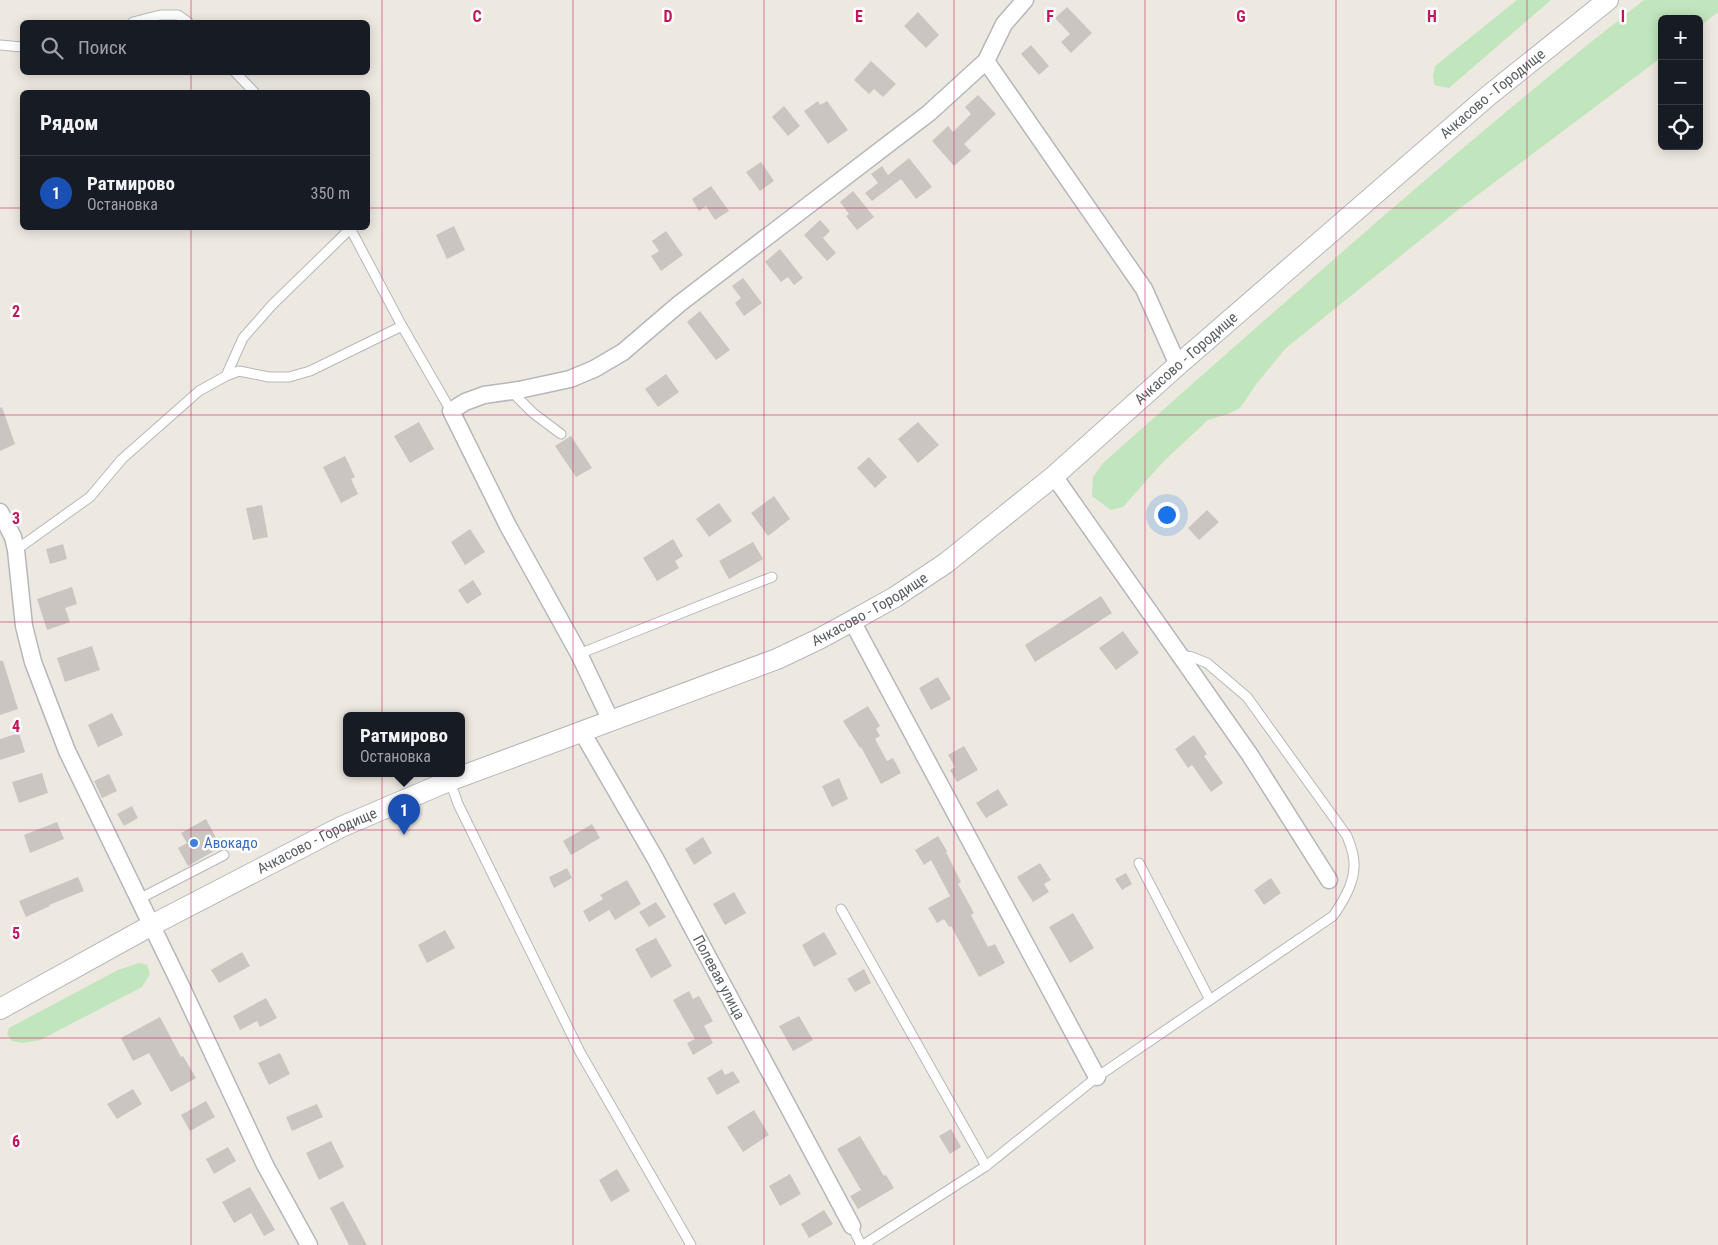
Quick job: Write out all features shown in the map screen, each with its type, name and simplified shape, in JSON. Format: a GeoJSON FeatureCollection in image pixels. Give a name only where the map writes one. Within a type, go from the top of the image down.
{"type":"FeatureCollection","features":[{"type":"Feature","properties":{"kind":"street"},"geometry":{"type":"LineString","coordinates":[[611,721],[579,654],[508,526],[451,411],[465,402],[484,395],[570,379],[594,369],[622,352],[679,304],[928,113],[986,61],[1004,24],[1025,0]]}},
{"type":"Feature","properties":{"kind":"street","name":"Ачкасово - Городище"},"geometry":{"type":"LineString","coordinates":[[465,775],[776,659],[819,639],[895,597],[946,563],[1054,476],[1178,365],[1488,96],[1608,0]]}},
{"type":"Feature","properties":{"kind":"street"},"geometry":{"type":"LineString","coordinates":[[986,61],[1144,288],[1178,365]]}},
{"type":"Feature","properties":{"kind":"street"},"geometry":{"type":"LineString","coordinates":[[1054,476],[1250,755],[1329,880]]}},
{"type":"Feature","properties":{"kind":"street"},"geometry":{"type":"LineString","coordinates":[[0,512],[13,538],[16,550],[24,626],[33,662],[68,751],[265,1165],[309,1245]]}},
{"type":"Feature","properties":{"kind":"street"},"geometry":{"type":"LineString","coordinates":[[852,621],[1097,1077]]}},
{"type":"Feature","properties":{"kind":"street","name":"Полевая улица"},"geometry":{"type":"LineString","coordinates":[[582,732],[655,858],[852,1226]]}},
{"type":"Feature","properties":{"kind":"street","name":"Ачкасово - Городище"},"geometry":{"type":"LineString","coordinates":[[0,1009],[152,925],[341,827],[461,777]]}},
{"type":"Feature","properties":{"kind":"lane"},"geometry":{"type":"LineString","coordinates":[[141,20],[160,15],[178,15],[185,20]]}},
{"type":"Feature","properties":{"kind":"lane"},"geometry":{"type":"LineString","coordinates":[[0,45],[20,47]]}},
{"type":"Feature","properties":{"kind":"lane"},"geometry":{"type":"LineString","coordinates":[[238,75],[252,90]]}},
{"type":"Feature","properties":{"kind":"lane"},"geometry":{"type":"LineString","coordinates":[[226,376],[243,338],[272,305],[349,230]]}},
{"type":"Feature","properties":{"kind":"lane"},"geometry":{"type":"LineString","coordinates":[[352,230],[402,326],[451,411]]}},
{"type":"Feature","properties":{"kind":"lane"},"geometry":{"type":"LineString","coordinates":[[16,550],[90,496],[122,459],[199,390],[239,371],[269,377],[289,377],[310,371],[402,326]]}},
{"type":"Feature","properties":{"kind":"lane"},"geometry":{"type":"LineString","coordinates":[[510,391],[533,413],[561,434]]}},
{"type":"Feature","properties":{"kind":"lane"},"geometry":{"type":"LineString","coordinates":[[579,654],[772,577]]}},
{"type":"Feature","properties":{"kind":"lane"},"geometry":{"type":"LineString","coordinates":[[852,1226],[862,1245],[986,1166],[1097,1077],[1333,916],[1347,896],[1353,873],[1354,855],[1346,836],[1247,697],[1207,662],[1180,655]]}},
{"type":"Feature","properties":{"kind":"lane"},"geometry":{"type":"LineString","coordinates":[[450,781],[458,804],[580,1052],[691,1245]]}},
{"type":"Feature","properties":{"kind":"lane"},"geometry":{"type":"LineString","coordinates":[[139,899],[224,855]]}},
{"type":"Feature","properties":{"kind":"lane"},"geometry":{"type":"LineString","coordinates":[[1139,864],[1210,1000]]}},
{"type":"Feature","properties":{"kind":"lane"},"geometry":{"type":"LineString","coordinates":[[841,909],[986,1166]]}},
{"type":"Feature","properties":{"kind":"green space"},"geometry":{"type":"Polygon","coordinates":[[[1517,0],[1551,0],[1449,88],[1434,85],[1435,66],[1517,0]]]}},
{"type":"Feature","properties":{"kind":"green space"},"geometry":{"type":"Polygon","coordinates":[[[1644,0],[1718,0],[1718,12],[1703,24],[1703,15],[1658,15],[1658,60],[1459,209],[1286,348],[1257,383],[1240,408],[1208,420],[1163,462],[1123,507],[1111,510],[1092,496],[1093,477],[1103,463],[1303,286],[1574,56],[1644,0]]]}},
{"type":"Feature","properties":{"kind":"green space"},"geometry":{"type":"Polygon","coordinates":[[[139,963],[147,965],[150,974],[142,987],[40,1040],[23,1043],[12,1041],[7,1034],[9,1028],[118,970],[139,963]]]}},
{"type":"Feature","properties":{"kind":"building"},"geometry":{"type":"Polygon","coordinates":[[[1067,7],[1092,33],[1071,53],[1061,42],[1070,34],[1055,18],[1067,7]]]}},
{"type":"Feature","properties":{"kind":"building"},"geometry":{"type":"Polygon","coordinates":[[[918,12],[939,35],[926,48],[904,26],[918,12]]]}},
{"type":"Feature","properties":{"kind":"building"},"geometry":{"type":"Polygon","coordinates":[[[1031,45],[1049,66],[1039,75],[1021,54],[1031,45]]]}},
{"type":"Feature","properties":{"kind":"building"},"geometry":{"type":"Polygon","coordinates":[[[871,61],[896,84],[883,97],[874,89],[869,94],[854,80],[871,61]]]}},
{"type":"Feature","properties":{"kind":"building"},"geometry":{"type":"Polygon","coordinates":[[[978,95],[996,114],[964,144],[971,151],[954,166],[932,141],[948,126],[953,132],[971,114],[965,107],[978,95]]]}},
{"type":"Feature","properties":{"kind":"building"},"geometry":{"type":"Polygon","coordinates":[[[818,101],[820,105],[827,101],[848,130],[828,144],[804,111],[818,101]]]}},
{"type":"Feature","properties":{"kind":"building"},"geometry":{"type":"Polygon","coordinates":[[[784,106],[800,126],[788,136],[772,117],[784,106]]]}},
{"type":"Feature","properties":{"kind":"building"},"geometry":{"type":"Polygon","coordinates":[[[909,158],[932,187],[916,199],[901,179],[872,201],[865,193],[878,183],[871,174],[882,166],[888,175],[909,158]]]}},
{"type":"Feature","properties":{"kind":"building"},"geometry":{"type":"Polygon","coordinates":[[[761,162],[774,181],[760,191],[746,172],[761,162]]]}},
{"type":"Feature","properties":{"kind":"building"},"geometry":{"type":"Polygon","coordinates":[[[711,186],[729,211],[715,220],[706,206],[699,211],[692,199],[711,186]]]}},
{"type":"Feature","properties":{"kind":"building"},"geometry":{"type":"Polygon","coordinates":[[[853,191],[874,217],[857,230],[846,216],[849,214],[840,202],[853,191]]]}},
{"type":"Feature","properties":{"kind":"building"},"geometry":{"type":"Polygon","coordinates":[[[820,220],[830,231],[823,238],[836,253],[827,261],[804,235],[820,220]]]}},
{"type":"Feature","properties":{"kind":"building"},"geometry":{"type":"Polygon","coordinates":[[[454,226],[465,250],[447,259],[436,235],[454,226]]]}},
{"type":"Feature","properties":{"kind":"building"},"geometry":{"type":"Polygon","coordinates":[[[666,231],[683,255],[661,271],[651,256],[659,251],[652,241],[666,231]]]}},
{"type":"Feature","properties":{"kind":"building"},"geometry":{"type":"Polygon","coordinates":[[[780,249],[803,278],[794,285],[788,277],[781,282],[765,262],[780,249]]]}},
{"type":"Feature","properties":{"kind":"building"},"geometry":{"type":"Polygon","coordinates":[[[743,278],[762,303],[744,316],[735,303],[741,298],[732,286],[743,278]]]}},
{"type":"Feature","properties":{"kind":"building"},"geometry":{"type":"Polygon","coordinates":[[[700,311],[730,350],[716,360],[687,322],[700,311]]]}},
{"type":"Feature","properties":{"kind":"building"},"geometry":{"type":"Polygon","coordinates":[[[666,374],[679,392],[658,407],[645,389],[666,374]]]}},
{"type":"Feature","properties":{"kind":"building"},"geometry":{"type":"Polygon","coordinates":[[[2,407],[15,444],[0,451],[0,408],[2,407]]]}},
{"type":"Feature","properties":{"kind":"building"},"geometry":{"type":"Polygon","coordinates":[[[419,422],[434,449],[410,463],[394,436],[419,422]]]}},
{"type":"Feature","properties":{"kind":"building"},"geometry":{"type":"Polygon","coordinates":[[[918,422],[939,445],[918,463],[898,439],[918,422]]]}},
{"type":"Feature","properties":{"kind":"building"},"geometry":{"type":"Polygon","coordinates":[[[571,436],[592,468],[576,477],[555,446],[571,436]]]}},
{"type":"Feature","properties":{"kind":"building"},"geometry":{"type":"Polygon","coordinates":[[[345,456],[355,477],[351,479],[358,494],[341,503],[323,467],[345,456]]]}},
{"type":"Feature","properties":{"kind":"building"},"geometry":{"type":"Polygon","coordinates":[[[869,457],[887,477],[875,488],[857,468],[869,457]]]}},
{"type":"Feature","properties":{"kind":"building"},"geometry":{"type":"Polygon","coordinates":[[[774,496],[790,519],[768,536],[751,513],[774,496]]]}},
{"type":"Feature","properties":{"kind":"building"},"geometry":{"type":"Polygon","coordinates":[[[719,503],[732,521],[709,537],[696,519],[719,503]]]}},
{"type":"Feature","properties":{"kind":"building"},"geometry":{"type":"Polygon","coordinates":[[[262,505],[268,537],[253,540],[246,508],[262,505]]]}},
{"type":"Feature","properties":{"kind":"building"},"geometry":{"type":"Polygon","coordinates":[[[1207,510],[1219,522],[1199,540],[1188,528],[1207,510]]]}},
{"type":"Feature","properties":{"kind":"building"},"geometry":{"type":"Polygon","coordinates":[[[470,529],[485,552],[465,565],[451,542],[470,529]]]}},
{"type":"Feature","properties":{"kind":"building"},"geometry":{"type":"Polygon","coordinates":[[[673,539],[683,556],[675,561],[679,568],[657,581],[643,558],[673,539]]]}},
{"type":"Feature","properties":{"kind":"building"},"geometry":{"type":"Polygon","coordinates":[[[753,542],[763,559],[729,579],[719,561],[753,542]]]}},
{"type":"Feature","properties":{"kind":"building"},"geometry":{"type":"Polygon","coordinates":[[[63,544],[67,559],[50,564],[46,549],[63,544]]]}},
{"type":"Feature","properties":{"kind":"building"},"geometry":{"type":"Polygon","coordinates":[[[473,580],[482,594],[467,604],[458,590],[473,580]]]}},
{"type":"Feature","properties":{"kind":"building"},"geometry":{"type":"Polygon","coordinates":[[[72,587],[77,604],[65,608],[70,622],[47,630],[37,599],[72,587]]]}},
{"type":"Feature","properties":{"kind":"building"},"geometry":{"type":"Polygon","coordinates":[[[1101,596],[1112,613],[1035,662],[1025,645],[1101,596]]]}},
{"type":"Feature","properties":{"kind":"building"},"geometry":{"type":"Polygon","coordinates":[[[1123,631],[1139,653],[1116,670],[1099,648],[1123,631]]]}},
{"type":"Feature","properties":{"kind":"building"},"geometry":{"type":"Polygon","coordinates":[[[92,646],[100,670],[65,682],[57,658],[92,646]]]}},
{"type":"Feature","properties":{"kind":"building"},"geometry":{"type":"Polygon","coordinates":[[[0,661],[3,661],[18,709],[0,715],[0,661]]]}},
{"type":"Feature","properties":{"kind":"building"},"geometry":{"type":"Polygon","coordinates":[[[938,677],[951,699],[931,710],[919,688],[938,677]]]}},
{"type":"Feature","properties":{"kind":"building"},"geometry":{"type":"Polygon","coordinates":[[[868,706],[880,726],[876,729],[880,736],[875,739],[887,761],[893,758],[901,773],[881,784],[861,747],[843,721],[868,706]]]}},
{"type":"Feature","properties":{"kind":"building"},"geometry":{"type":"Polygon","coordinates":[[[112,713],[123,735],[98,747],[88,725],[112,713]]]}},
{"type":"Feature","properties":{"kind":"building"},"geometry":{"type":"Polygon","coordinates":[[[19,733],[25,752],[0,760],[0,739],[19,733]]]}},
{"type":"Feature","properties":{"kind":"building"},"geometry":{"type":"Polygon","coordinates":[[[1194,735],[1207,754],[1204,756],[1223,783],[1211,792],[1192,765],[1188,768],[1175,749],[1194,735]]]}},
{"type":"Feature","properties":{"kind":"building"},"geometry":{"type":"Polygon","coordinates":[[[964,746],[978,770],[957,782],[950,770],[955,767],[948,755],[964,746]]]}},
{"type":"Feature","properties":{"kind":"building"},"geometry":{"type":"Polygon","coordinates":[[[42,773],[48,793],[19,803],[12,782],[42,773]]]}},
{"type":"Feature","properties":{"kind":"building"},"geometry":{"type":"Polygon","coordinates":[[[109,774],[117,791],[102,798],[94,781],[109,774]]]}},
{"type":"Feature","properties":{"kind":"building"},"geometry":{"type":"Polygon","coordinates":[[[839,778],[848,799],[832,807],[822,786],[839,778]]]}},
{"type":"Feature","properties":{"kind":"building"},"geometry":{"type":"Polygon","coordinates":[[[998,789],[1008,805],[986,818],[976,803],[998,789]]]}},
{"type":"Feature","properties":{"kind":"building"},"geometry":{"type":"Polygon","coordinates":[[[132,806],[138,818],[124,826],[117,814],[132,806]]]}},
{"type":"Feature","properties":{"kind":"building"},"geometry":{"type":"Polygon","coordinates":[[[206,819],[221,847],[188,866],[178,848],[187,843],[181,833],[206,819]]]}},
{"type":"Feature","properties":{"kind":"building"},"geometry":{"type":"Polygon","coordinates":[[[57,822],[64,839],[30,853],[24,835],[57,822]]]}},
{"type":"Feature","properties":{"kind":"building"},"geometry":{"type":"Polygon","coordinates":[[[592,824],[600,838],[571,855],[563,841],[592,824]]]}},
{"type":"Feature","properties":{"kind":"building"},"geometry":{"type":"Polygon","coordinates":[[[938,836],[961,882],[958,884],[974,913],[971,915],[988,947],[995,944],[1005,963],[979,977],[951,926],[949,927],[944,919],[937,923],[928,908],[950,896],[931,860],[924,865],[915,850],[938,836]]]}},
{"type":"Feature","properties":{"kind":"building"},"geometry":{"type":"Polygon","coordinates":[[[703,837],[712,853],[694,865],[685,849],[703,837]]]}},
{"type":"Feature","properties":{"kind":"building"},"geometry":{"type":"Polygon","coordinates":[[[1040,863],[1051,880],[1044,884],[1049,892],[1033,902],[1017,877],[1040,863]]]}},
{"type":"Feature","properties":{"kind":"building"},"geometry":{"type":"Polygon","coordinates":[[[567,868],[572,878],[554,888],[549,877],[567,868]]]}},
{"type":"Feature","properties":{"kind":"building"},"geometry":{"type":"Polygon","coordinates":[[[1126,873],[1132,884],[1122,890],[1115,879],[1126,873]]]}},
{"type":"Feature","properties":{"kind":"building"},"geometry":{"type":"Polygon","coordinates":[[[78,877],[84,891],[49,905],[26,917],[19,901],[78,877]]]}},
{"type":"Feature","properties":{"kind":"building"},"geometry":{"type":"Polygon","coordinates":[[[1271,878],[1281,893],[1264,905],[1254,890],[1271,878]]]}},
{"type":"Feature","properties":{"kind":"building"},"geometry":{"type":"Polygon","coordinates":[[[627,880],[641,904],[615,920],[609,910],[589,922],[583,911],[603,899],[600,895],[627,880]]]}},
{"type":"Feature","properties":{"kind":"building"},"geometry":{"type":"Polygon","coordinates":[[[734,892],[746,913],[725,925],[713,904],[734,892]]]}},
{"type":"Feature","properties":{"kind":"building"},"geometry":{"type":"Polygon","coordinates":[[[656,902],[666,917],[649,927],[639,912],[656,902]]]}},
{"type":"Feature","properties":{"kind":"building"},"geometry":{"type":"Polygon","coordinates":[[[1073,913],[1094,948],[1070,963],[1049,927],[1073,913]]]}},
{"type":"Feature","properties":{"kind":"building"},"geometry":{"type":"Polygon","coordinates":[[[445,930],[455,948],[427,963],[418,945],[445,930]]]}},
{"type":"Feature","properties":{"kind":"building"},"geometry":{"type":"Polygon","coordinates":[[[824,932],[837,954],[814,967],[802,945],[824,932]]]}},
{"type":"Feature","properties":{"kind":"building"},"geometry":{"type":"Polygon","coordinates":[[[656,938],[672,966],[651,978],[635,949],[656,938]]]}},
{"type":"Feature","properties":{"kind":"building"},"geometry":{"type":"Polygon","coordinates":[[[242,952],[250,966],[219,983],[211,970],[242,952]]]}},
{"type":"Feature","properties":{"kind":"building"},"geometry":{"type":"Polygon","coordinates":[[[864,969],[871,983],[855,992],[847,979],[864,969]]]}},
{"type":"Feature","properties":{"kind":"building"},"geometry":{"type":"Polygon","coordinates":[[[689,991],[693,999],[699,996],[713,1021],[704,1026],[713,1043],[693,1055],[687,1043],[695,1039],[673,1000],[689,991]]]}},
{"type":"Feature","properties":{"kind":"building"},"geometry":{"type":"Polygon","coordinates":[[[266,998],[277,1018],[260,1027],[257,1021],[240,1030],[233,1016],[266,998]]]}},
{"type":"Feature","properties":{"kind":"building"},"geometry":{"type":"Polygon","coordinates":[[[799,1016],[813,1040],[793,1051],[779,1026],[799,1016]]]}},
{"type":"Feature","properties":{"kind":"building"},"geometry":{"type":"Polygon","coordinates":[[[160,1017],[181,1057],[183,1056],[196,1078],[171,1092],[149,1053],[133,1061],[121,1038],[160,1017]]]}},
{"type":"Feature","properties":{"kind":"building"},"geometry":{"type":"Polygon","coordinates":[[[280,1053],[290,1074],[269,1085],[258,1063],[280,1053]]]}},
{"type":"Feature","properties":{"kind":"building"},"geometry":{"type":"Polygon","coordinates":[[[722,1069],[725,1075],[733,1071],[740,1082],[717,1095],[707,1078],[722,1069]]]}},
{"type":"Feature","properties":{"kind":"building"},"geometry":{"type":"Polygon","coordinates":[[[133,1089],[142,1104],[117,1119],[107,1104],[133,1089]]]}},
{"type":"Feature","properties":{"kind":"building"},"geometry":{"type":"Polygon","coordinates":[[[206,1101],[215,1117],[190,1131],[181,1115],[206,1101]]]}},
{"type":"Feature","properties":{"kind":"building"},"geometry":{"type":"Polygon","coordinates":[[[317,1104],[323,1117],[292,1131],[286,1117],[317,1104]]]}},
{"type":"Feature","properties":{"kind":"building"},"geometry":{"type":"Polygon","coordinates":[[[754,1110],[769,1135],[743,1152],[727,1127],[754,1110]]]}},
{"type":"Feature","properties":{"kind":"building"},"geometry":{"type":"Polygon","coordinates":[[[951,1129],[961,1147],[950,1154],[939,1136],[951,1129]]]}},
{"type":"Feature","properties":{"kind":"building"},"geometry":{"type":"Polygon","coordinates":[[[860,1136],[884,1176],[886,1175],[894,1188],[858,1209],[850,1196],[861,1190],[837,1149],[860,1136]]]}},
{"type":"Feature","properties":{"kind":"building"},"geometry":{"type":"Polygon","coordinates":[[[331,1141],[344,1167],[319,1180],[306,1153],[331,1141]]]}},
{"type":"Feature","properties":{"kind":"building"},"geometry":{"type":"Polygon","coordinates":[[[228,1147],[236,1161],[214,1174],[206,1159],[228,1147]]]}},
{"type":"Feature","properties":{"kind":"building"},"geometry":{"type":"Polygon","coordinates":[[[617,1169],[630,1191],[611,1202],[599,1180],[617,1169]]]}},
{"type":"Feature","properties":{"kind":"building"},"geometry":{"type":"Polygon","coordinates":[[[790,1174],[801,1194],[780,1206],[769,1186],[790,1174]]]}},
{"type":"Feature","properties":{"kind":"building"},"geometry":{"type":"Polygon","coordinates":[[[250,1187],[275,1230],[264,1236],[251,1213],[234,1223],[222,1202],[250,1187]]]}},
{"type":"Feature","properties":{"kind":"building"},"geometry":{"type":"Polygon","coordinates":[[[343,1201],[367,1245],[349,1245],[330,1208],[343,1201]]]}},
{"type":"Feature","properties":{"kind":"building"},"geometry":{"type":"Polygon","coordinates":[[[824,1210],[833,1224],[809,1238],[801,1224],[824,1210]]]}},
{"type":"Feature","properties":{"kind":"place","name":"Ратмирово"},"geometry":{"type":"Point","coordinates":[404,835]}},
{"type":"Feature","properties":{"kind":"place","name":"Авокадо"},"geometry":{"type":"Point","coordinates":[194,843]}}]}
